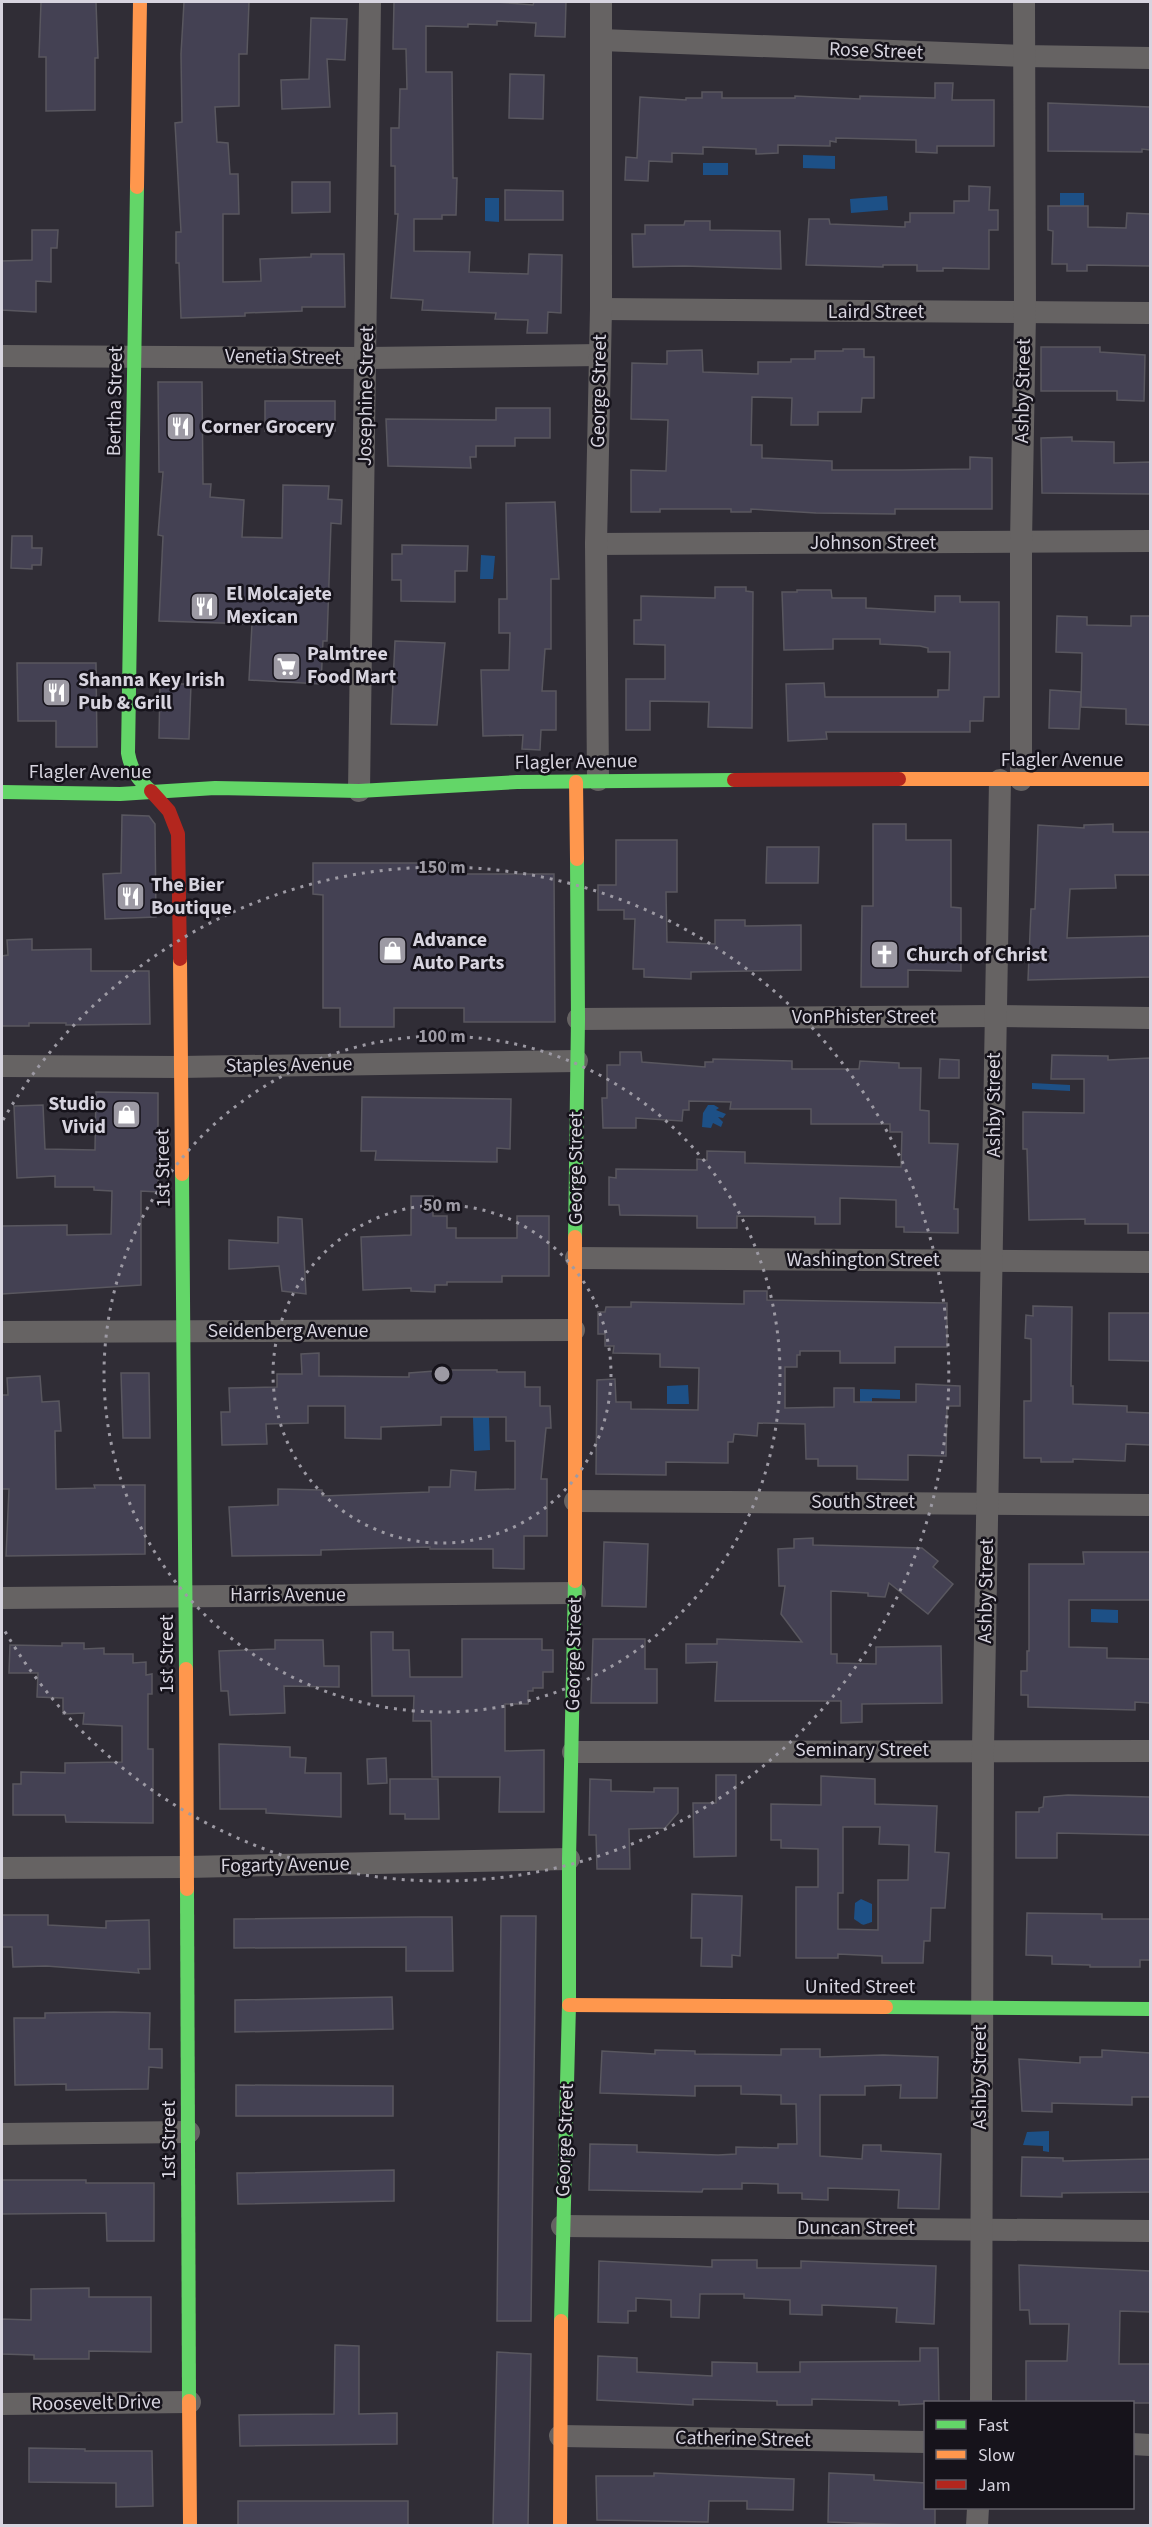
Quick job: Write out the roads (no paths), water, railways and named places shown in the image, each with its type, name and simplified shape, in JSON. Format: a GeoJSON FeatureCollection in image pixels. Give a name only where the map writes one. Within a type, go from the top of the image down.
{"type":"FeatureCollection","features":[{"type":"Feature","properties":{"kind":"street","name":"Bertha Street"},"geometry":{"type":"LineString","coordinates":[[140,2],[129,758],[134,776],[151,792]]}},
{"type":"Feature","properties":{"kind":"street","name":"Josephine Street"},"geometry":{"type":"LineString","coordinates":[[359,791],[367,358],[370,2]]}},
{"type":"Feature","properties":{"kind":"street","name":"George Street"},"geometry":{"type":"LineString","coordinates":[[560,2526],[562,2226],[569,2005],[569,1859],[575,1593],[574,1330],[577,1061],[596,544],[601,309],[601,2]]}},
{"type":"Feature","properties":{"kind":"street","name":"Ashby Street"},"geometry":{"type":"LineString","coordinates":[[981,2401],[983,1749],[993,1261],[995,1016],[1010,780],[1021,542],[1025,313],[1024,2]]}},
{"type":"Feature","properties":{"kind":"street","name":"Rose Street"},"geometry":{"type":"LineString","coordinates":[[601,40],[1023,56],[1150,58]]}},
{"type":"Feature","properties":{"kind":"street","name":"Laird Street"},"geometry":{"type":"LineString","coordinates":[[601,309],[1150,313]]}},
{"type":"Feature","properties":{"kind":"street","name":"Venetia Street"},"geometry":{"type":"LineString","coordinates":[[2,356],[367,358],[600,356]]}},
{"type":"Feature","properties":{"kind":"street","name":"Johnson Street"},"geometry":{"type":"LineString","coordinates":[[596,544],[1150,541]]}},
{"type":"Feature","properties":{"kind":"street","name":"Flagler Avenue"},"geometry":{"type":"LineString","coordinates":[[2,792],[151,792],[215,788],[359,791],[517,782],[587,781],[1150,779]]}},
{"type":"Feature","properties":{"kind":"street","name":"1st Street"},"geometry":{"type":"LineString","coordinates":[[151,792],[170,809],[177,826],[184,1332],[190,2526]]}},
{"type":"Feature","properties":{"kind":"street","name":"VonPhister Street"},"geometry":{"type":"LineString","coordinates":[[578,1019],[995,1016],[1150,1018]]}},
{"type":"Feature","properties":{"kind":"street","name":"Staples Avenue"},"geometry":{"type":"LineString","coordinates":[[2,1066],[180,1067],[577,1061]]}},
{"type":"Feature","properties":{"kind":"street","name":"Washington Street"},"geometry":{"type":"LineString","coordinates":[[576,1258],[1150,1262]]}},
{"type":"Feature","properties":{"kind":"street","name":"Seidenberg Avenue"},"geometry":{"type":"LineString","coordinates":[[2,1332],[574,1330]]}},
{"type":"Feature","properties":{"kind":"street","name":"South Street"},"geometry":{"type":"LineString","coordinates":[[575,1501],[1150,1505]]}},
{"type":"Feature","properties":{"kind":"street","name":"Harris Avenue"},"geometry":{"type":"LineString","coordinates":[[2,1598],[575,1593]]}},
{"type":"Feature","properties":{"kind":"street","name":"Seminary Street"},"geometry":{"type":"LineString","coordinates":[[573,1752],[983,1749],[1150,1751]]}},
{"type":"Feature","properties":{"kind":"street","name":"Fogarty Avenue"},"geometry":{"type":"LineString","coordinates":[[2,1868],[187,1867],[569,1859]]}},
{"type":"Feature","properties":{"kind":"street","name":"United Street"},"geometry":{"type":"LineString","coordinates":[[569,2005],[1150,2009]]}},
{"type":"Feature","properties":{"kind":"street"},"geometry":{"type":"LineString","coordinates":[[2,2134],[189,2132]]}},
{"type":"Feature","properties":{"kind":"street","name":"Duncan Street"},"geometry":{"type":"LineString","coordinates":[[562,2226],[980,2228],[1150,2232]]}},
{"type":"Feature","properties":{"kind":"street","name":"Roosevelt Drive"},"geometry":{"type":"LineString","coordinates":[[2,2404],[190,2403]]}},
{"type":"Feature","properties":{"kind":"street","name":"Catherine Street"},"geometry":{"type":"LineString","coordinates":[[560,2436],[924,2442]]}},
{"type":"Feature","properties":{"kind":"street"},"geometry":{"type":"LineString","coordinates":[[1134,2444],[1150,2445]]}},
{"type":"Feature","properties":{"kind":"street"},"geometry":{"type":"LineString","coordinates":[[977,2526],[978,2509]]}},
{"type":"Feature","properties":{"kind":"water"},"geometry":{"type":"Polygon","coordinates":[[[803,155],[835,156],[835,169],[803,168],[803,155]]]}},
{"type":"Feature","properties":{"kind":"water"},"geometry":{"type":"Polygon","coordinates":[[[703,163],[728,163],[728,175],[703,175],[703,163]]]}},
{"type":"Feature","properties":{"kind":"water"},"geometry":{"type":"Polygon","coordinates":[[[1060,193],[1084,193],[1084,206],[1060,206],[1060,193]]]}},
{"type":"Feature","properties":{"kind":"water"},"geometry":{"type":"Polygon","coordinates":[[[887,196],[888,210],[851,213],[850,199],[887,196]]]}},
{"type":"Feature","properties":{"kind":"water"},"geometry":{"type":"Polygon","coordinates":[[[485,198],[499,198],[499,222],[485,221],[485,198]]]}},
{"type":"Feature","properties":{"kind":"water"},"geometry":{"type":"Polygon","coordinates":[[[481,555],[495,556],[493,579],[480,579],[481,555]]]}},
{"type":"Feature","properties":{"kind":"water"},"geometry":{"type":"Polygon","coordinates":[[[1032,1083],[1070,1085],[1070,1091],[1032,1089],[1032,1083]]]}},
{"type":"Feature","properties":{"kind":"water"},"geometry":{"type":"Polygon","coordinates":[[[708,1105],[714,1105],[719,1108],[716,1110],[726,1114],[723,1118],[718,1117],[723,1122],[721,1127],[713,1123],[711,1128],[702,1127],[703,1113],[708,1105]]]}},
{"type":"Feature","properties":{"kind":"water"},"geometry":{"type":"Polygon","coordinates":[[[688,1385],[689,1404],[667,1404],[667,1386],[688,1385]]]}},
{"type":"Feature","properties":{"kind":"water"},"geometry":{"type":"Polygon","coordinates":[[[860,1389],[900,1390],[900,1399],[872,1398],[872,1409],[860,1404],[860,1389]]]}},
{"type":"Feature","properties":{"kind":"water"},"geometry":{"type":"Polygon","coordinates":[[[473,1417],[489,1417],[490,1450],[474,1451],[473,1417]]]}},
{"type":"Feature","properties":{"kind":"water"},"geometry":{"type":"Polygon","coordinates":[[[1091,1609],[1118,1610],[1118,1623],[1091,1622],[1091,1609]]]}},
{"type":"Feature","properties":{"kind":"water"},"geometry":{"type":"Polygon","coordinates":[[[861,1899],[872,1904],[872,1922],[864,1925],[854,1919],[855,1903],[861,1899]]]}},
{"type":"Feature","properties":{"kind":"water"},"geometry":{"type":"Polygon","coordinates":[[[1049,2131],[1049,2152],[1043,2151],[1043,2146],[1023,2145],[1027,2132],[1049,2131]]]}},
{"type":"Feature","properties":{"kind":"place","name":"Corner Grocery"},"geometry":{"type":"Point","coordinates":[180,427]}},
{"type":"Feature","properties":{"kind":"place","name":"El Molcajete Mexican"},"geometry":{"type":"Point","coordinates":[205,606]}},
{"type":"Feature","properties":{"kind":"place","name":"Palmtree Food Mart"},"geometry":{"type":"Point","coordinates":[286,666]}},
{"type":"Feature","properties":{"kind":"place","name":"Shanna Key Irish Pub & Grill"},"geometry":{"type":"Point","coordinates":[57,692]}},
{"type":"Feature","properties":{"kind":"place","name":"The Bier Boutique"},"geometry":{"type":"Point","coordinates":[130,896]}},
{"type":"Feature","properties":{"kind":"place","name":"Advance Auto Parts"},"geometry":{"type":"Point","coordinates":[392,951]}},
{"type":"Feature","properties":{"kind":"place","name":"Church of Christ"},"geometry":{"type":"Point","coordinates":[885,955]}},
{"type":"Feature","properties":{"kind":"place","name":"Studio Vivid"},"geometry":{"type":"Point","coordinates":[127,1115]}}]}
